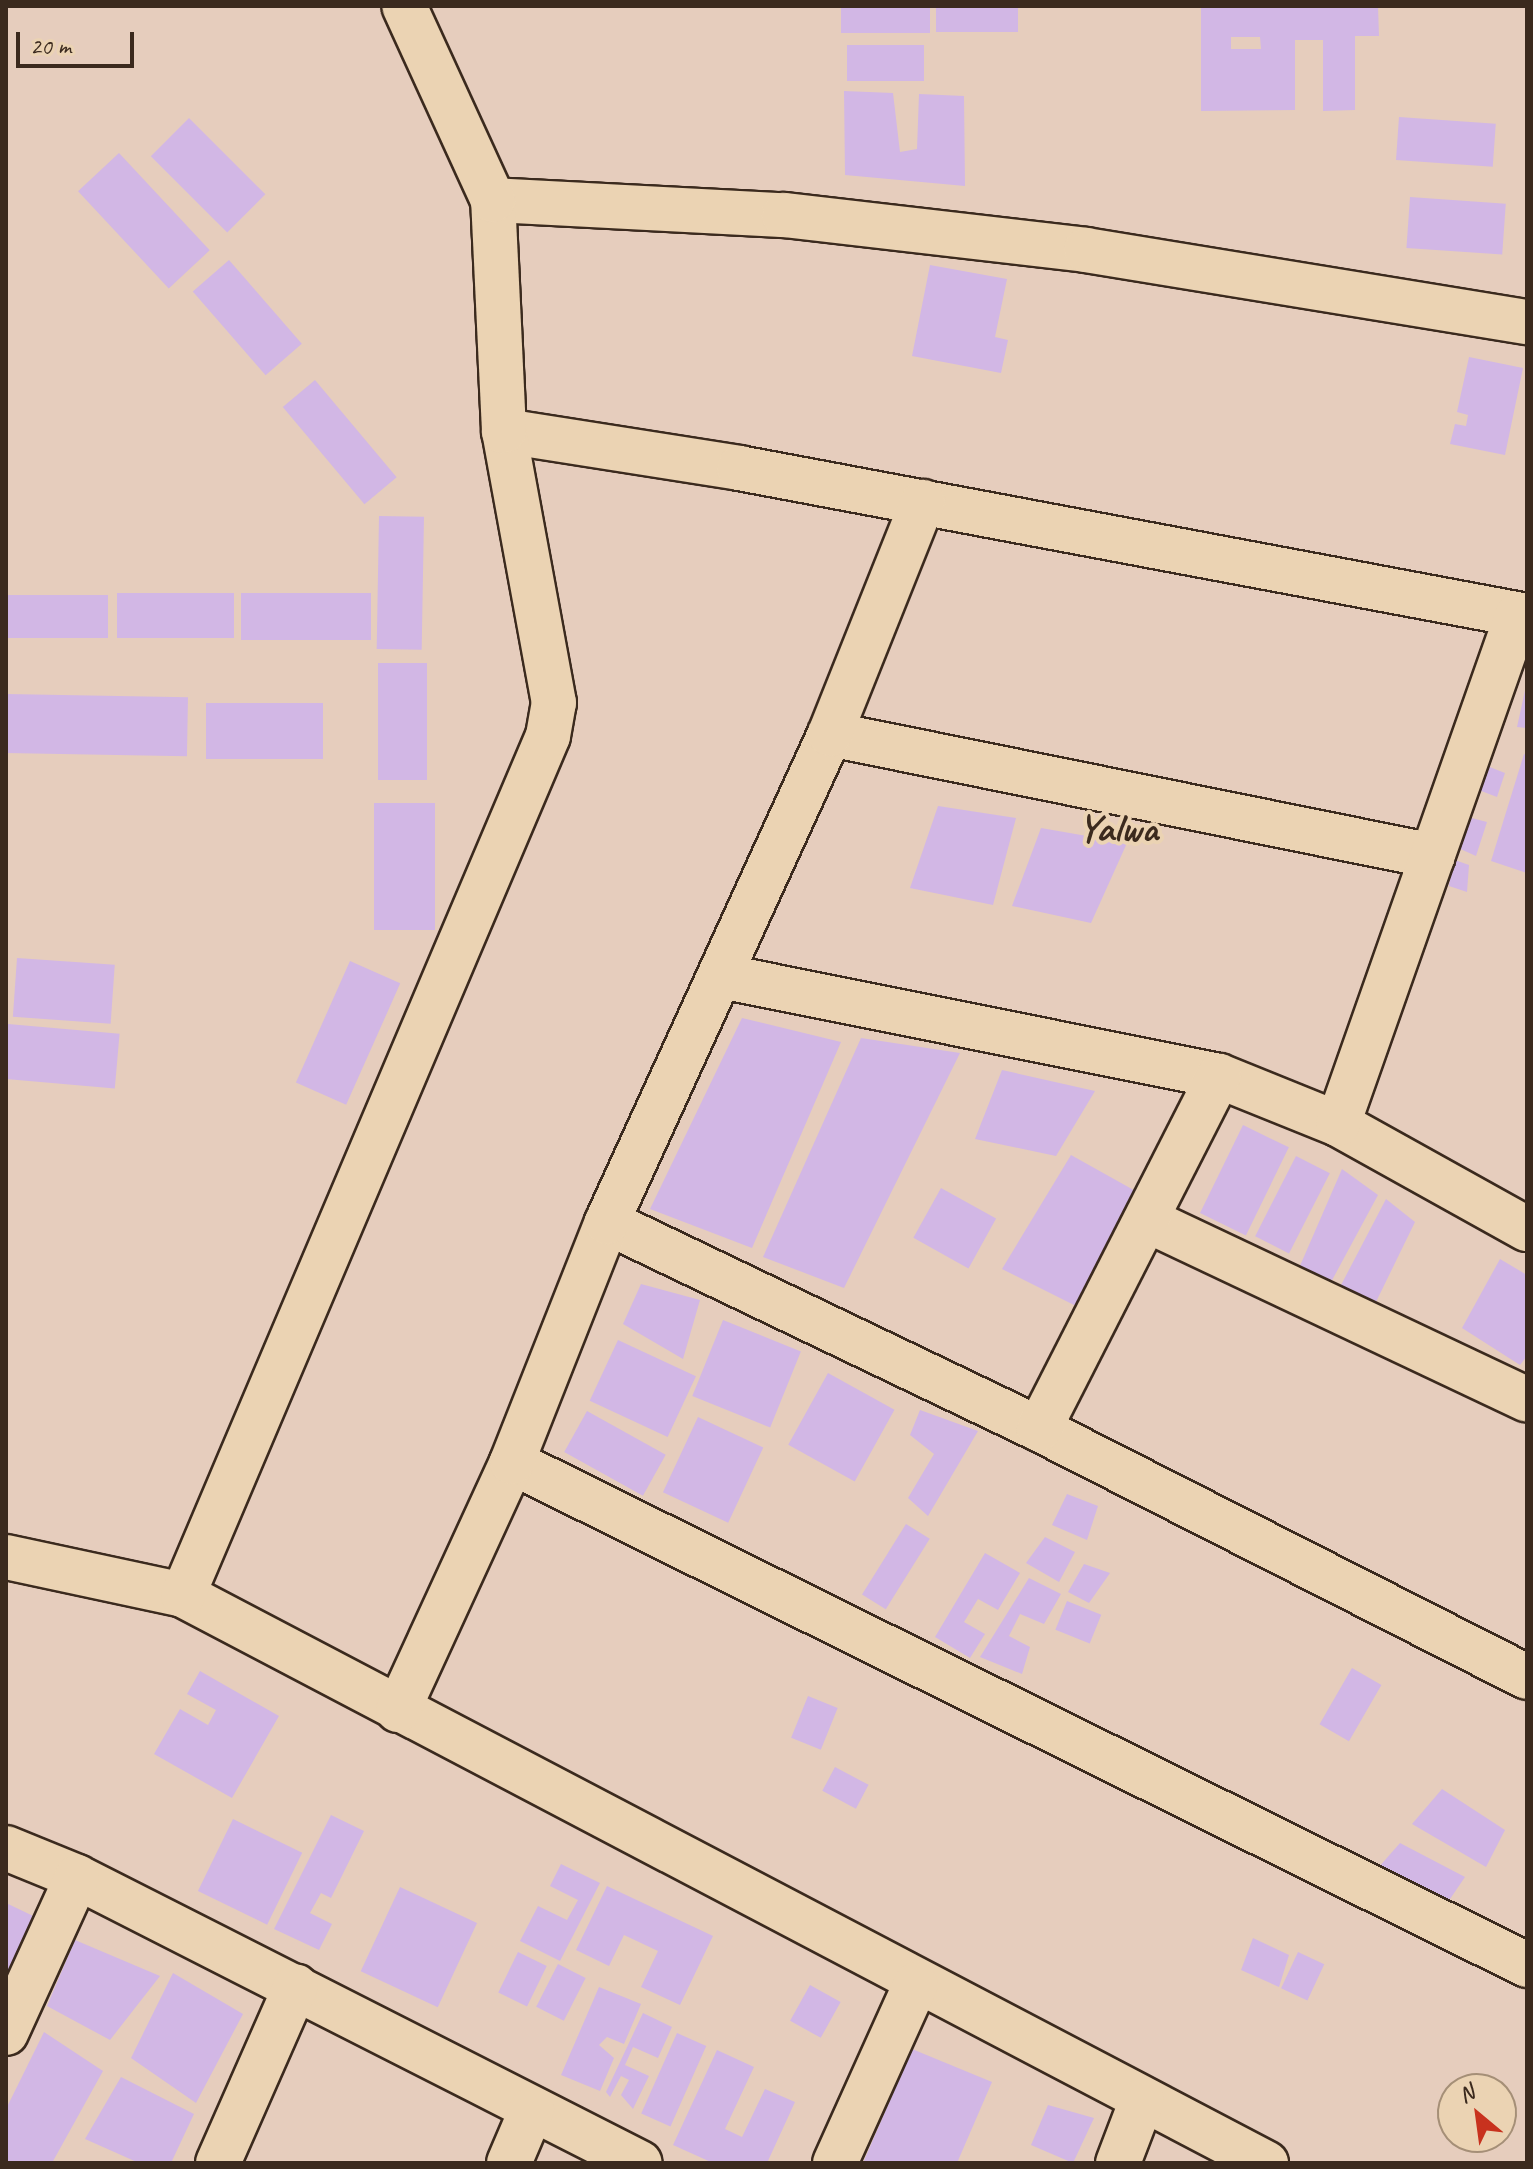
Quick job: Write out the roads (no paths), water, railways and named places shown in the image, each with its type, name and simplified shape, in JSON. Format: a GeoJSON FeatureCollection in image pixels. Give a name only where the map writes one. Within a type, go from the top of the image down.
{"type":"FeatureCollection","features":[{"type":"Feature","properties":{"kind":"street"},"geometry":{"type":"LineString","coordinates":[[183,1595],[548,736],[554,703],[504,431],[493,200],[404,6]]}},
{"type":"Feature","properties":{"kind":"street"},"geometry":{"type":"LineString","coordinates":[[493,200],[784,215],[1086,250],[1527,322]]}},
{"type":"Feature","properties":{"kind":"street"},"geometry":{"type":"LineString","coordinates":[[504,431],[923,502],[1522,616],[1338,1124]]}},
{"type":"Feature","properties":{"kind":"street"},"geometry":{"type":"LineString","coordinates":[[398,1710],[512,1462],[607,1222],[830,734],[923,502]]}},
{"type":"Feature","properties":{"kind":"street"},"geometry":{"type":"LineString","coordinates":[[830,734],[1433,856]]}},
{"type":"Feature","properties":{"kind":"street"},"geometry":{"type":"LineString","coordinates":[[721,976],[1219,1076],[1338,1124],[1527,1229]]}},
{"type":"Feature","properties":{"kind":"street"},"geometry":{"type":"LineString","coordinates":[[1039,1429],[1219,1076]]}},
{"type":"Feature","properties":{"kind":"street"},"geometry":{"type":"LineString","coordinates":[[1147,1220],[1527,1400]]}},
{"type":"Feature","properties":{"kind":"street"},"geometry":{"type":"LineString","coordinates":[[607,1222],[1039,1429],[1527,1677]]}},
{"type":"Feature","properties":{"kind":"street"},"geometry":{"type":"LineString","coordinates":[[512,1462],[1527,1965]]}},
{"type":"Feature","properties":{"kind":"street"},"geometry":{"type":"LineString","coordinates":[[6,1557],[183,1595],[916,1984],[1266,2163]]}},
{"type":"Feature","properties":{"kind":"street"},"geometry":{"type":"LineString","coordinates":[[6,1848],[77,1877],[640,2163]]}},
{"type":"Feature","properties":{"kind":"street"},"geometry":{"type":"LineString","coordinates":[[6,2033],[77,1877]]}},
{"type":"Feature","properties":{"kind":"street"},"geometry":{"type":"LineString","coordinates":[[835,2163],[916,1984]]}},
{"type":"Feature","properties":{"kind":"street"},"geometry":{"type":"LineString","coordinates":[[218,2163],[296,1986]]}},
{"type":"Feature","properties":{"kind":"street"},"geometry":{"type":"LineString","coordinates":[[1118,2163],[1142,2100]]}},
{"type":"Feature","properties":{"kind":"street"},"geometry":{"type":"LineString","coordinates":[[509,2163],[532,2109]]}},
{"type":"Feature","properties":{"kind":"district","name":"Yalwa"},"geometry":{"type":"Point","coordinates":[1118,828]}}]}
